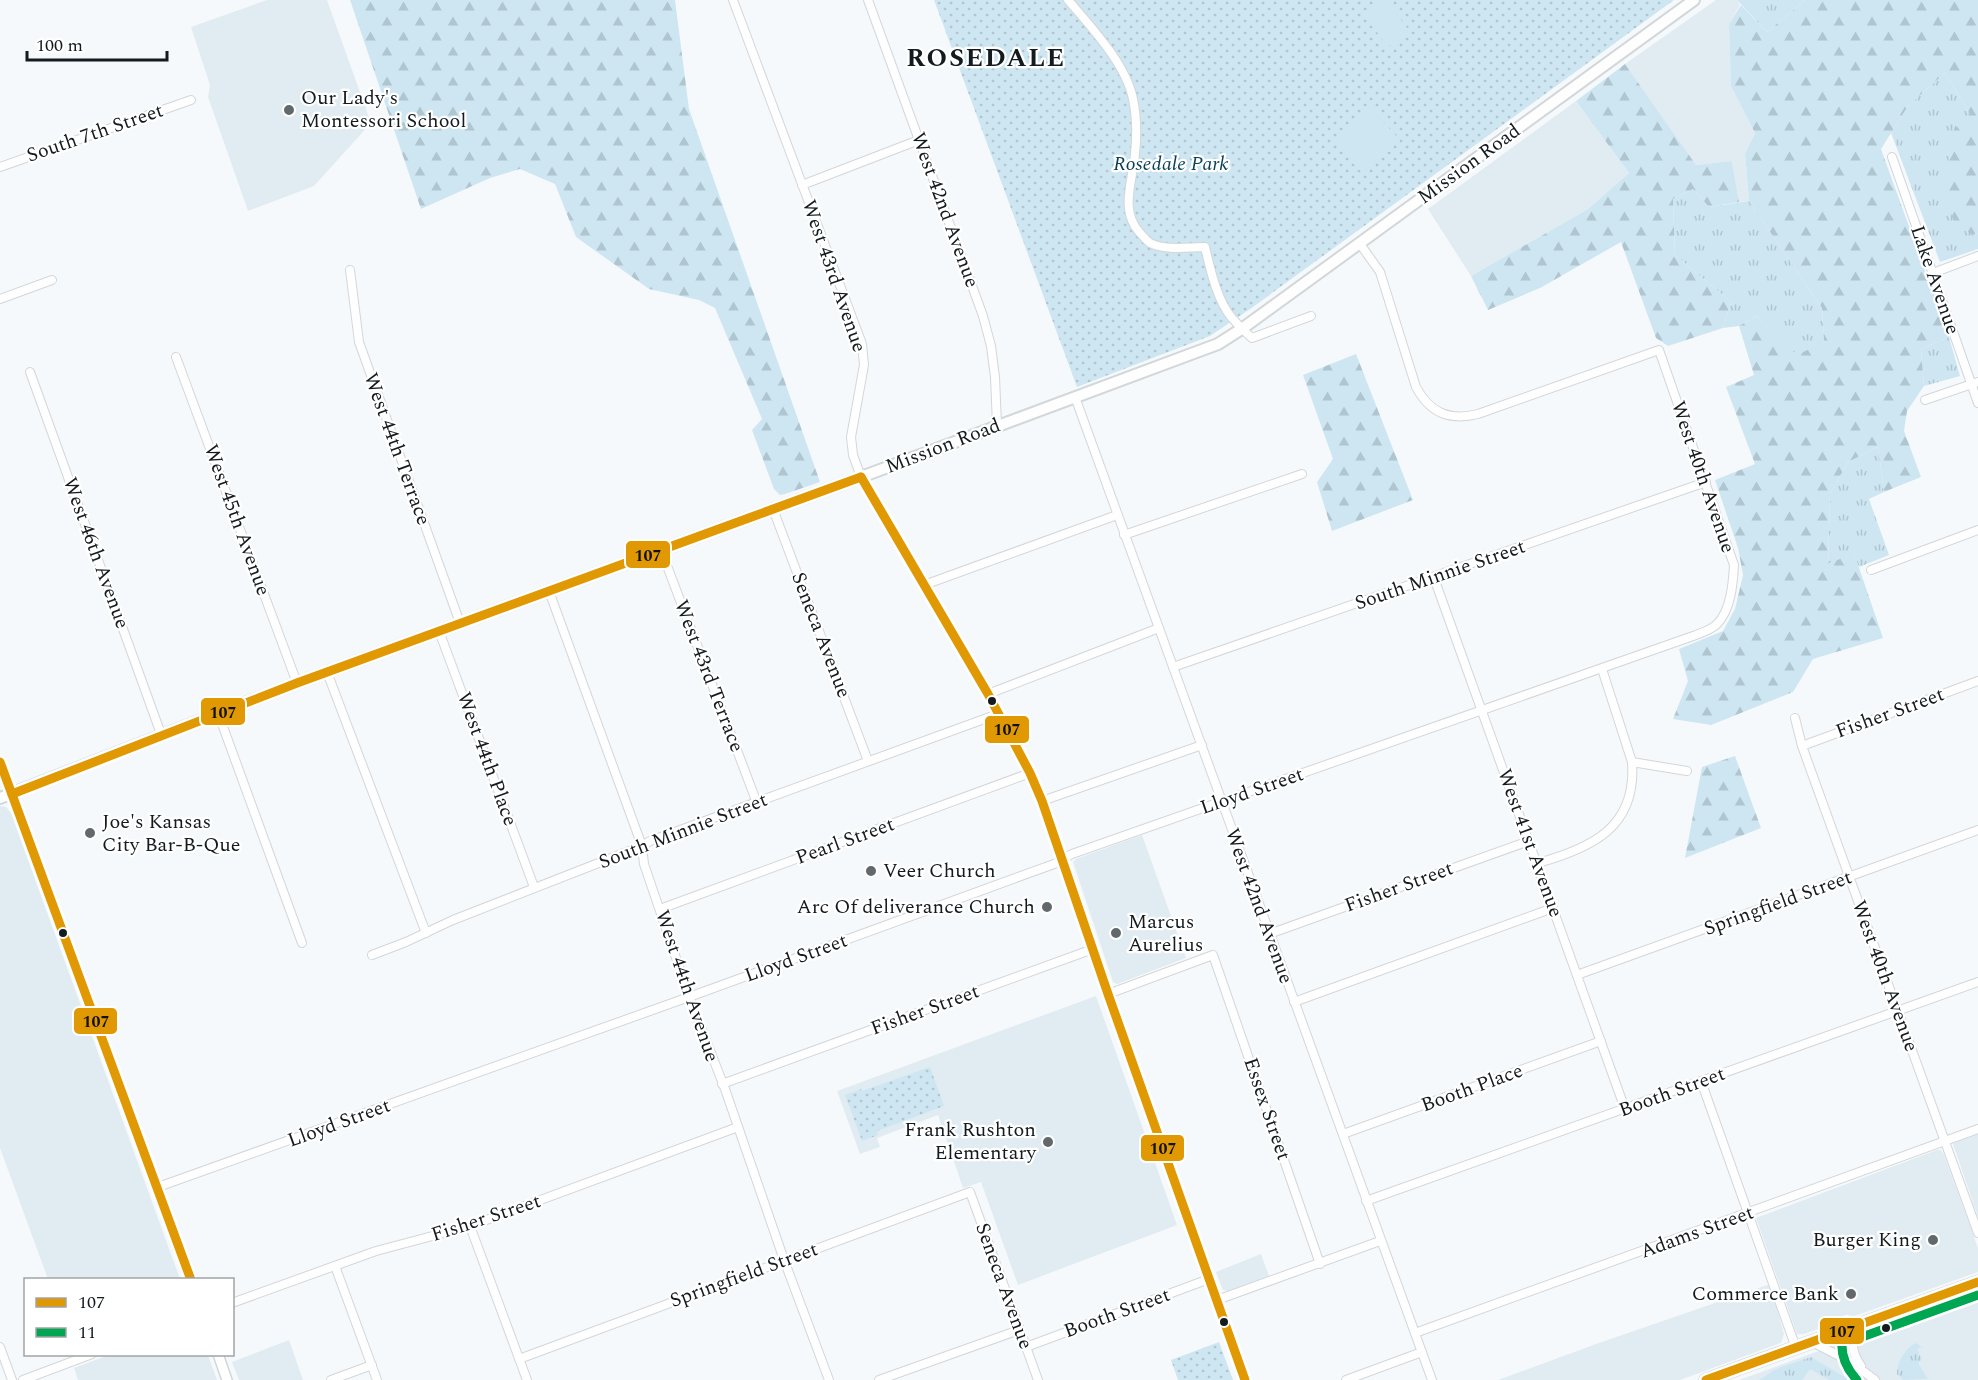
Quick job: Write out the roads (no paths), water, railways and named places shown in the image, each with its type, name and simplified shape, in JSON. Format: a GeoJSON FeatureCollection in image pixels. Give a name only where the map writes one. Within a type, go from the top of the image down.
{"type":"FeatureCollection","features":[{"type":"Feature","properties":{"kind":"main road","name":"Mission Road"},"geometry":{"type":"LineString","coordinates":[[0,798],[297,682],[861,477],[1218,344],[1244,328],[1694,0]]}},
{"type":"Feature","properties":{"kind":"main road"},"geometry":{"type":"LineString","coordinates":[[1706,1380],[1978,1282]]}},
{"type":"Feature","properties":{"kind":"street","name":"West 43rd Avenue"},"geometry":{"type":"LineString","coordinates":[[733,0],[862,344],[864,365],[851,436],[853,455],[861,477],[988,694],[1030,773],[1042,801],[1245,1380]]}},
{"type":"Feature","properties":{"kind":"street","name":"West 42nd Avenue"},"geometry":{"type":"LineString","coordinates":[[868,0],[983,316],[991,346],[995,377],[997,425]]}},
{"type":"Feature","properties":{"kind":"street"},"geometry":{"type":"LineString","coordinates":[[1068,0],[1093,28],[1120,68],[1132,96],[1137,124],[1135,156],[1128,195],[1130,215],[1137,230],[1150,242],[1170,248],[1205,247],[1213,279],[1226,308],[1250,337],[1255,338],[1311,316]]}},
{"type":"Feature","properties":{"kind":"street","name":"South 7th Street"},"geometry":{"type":"LineString","coordinates":[[0,167],[191,100]]}},
{"type":"Feature","properties":{"kind":"street"},"geometry":{"type":"LineString","coordinates":[[802,184],[919,140]]}},
{"type":"Feature","properties":{"kind":"street","name":"Lake Avenue"},"geometry":{"type":"LineString","coordinates":[[1892,157],[1975,383],[1978,403]]}},
{"type":"Feature","properties":{"kind":"street","name":"West 40th Avenue"},"geometry":{"type":"LineString","coordinates":[[1360,244],[1380,272],[1416,387],[1424,401],[1441,414],[1467,417],[1478,414],[1659,350],[1734,565],[1727,606]]}},
{"type":"Feature","properties":{"kind":"street"},"geometry":{"type":"LineString","coordinates":[[1933,273],[1978,256]]}},
{"type":"Feature","properties":{"kind":"street","name":"West 44th Terrace"},"geometry":{"type":"LineString","coordinates":[[350,270],[358,342],[460,623]]}},
{"type":"Feature","properties":{"kind":"street"},"geometry":{"type":"LineString","coordinates":[[0,299],[52,280]]}},
{"type":"Feature","properties":{"kind":"street","name":"West 45th Avenue"},"geometry":{"type":"LineString","coordinates":[[176,357],[297,682]]}},
{"type":"Feature","properties":{"kind":"street","name":"West 46th Avenue"},"geometry":{"type":"LineString","coordinates":[[30,372],[161,734]]}},
{"type":"Feature","properties":{"kind":"street"},"geometry":{"type":"LineString","coordinates":[[1925,400],[1975,383]]}},
{"type":"Feature","properties":{"kind":"street","name":"West 42nd Avenue"},"geometry":{"type":"LineString","coordinates":[[1075,397],[1432,1380]]}},
{"type":"Feature","properties":{"kind":"street"},"geometry":{"type":"LineString","coordinates":[[1124,535],[1302,474]]}},
{"type":"Feature","properties":{"kind":"street","name":"South Minnie Street"},"geometry":{"type":"LineString","coordinates":[[1173,668],[1706,482]]}},
{"type":"Feature","properties":{"kind":"street","name":"Seneca Avenue"},"geometry":{"type":"LineString","coordinates":[[773,509],[868,761]]}},
{"type":"Feature","properties":{"kind":"street"},"geometry":{"type":"LineString","coordinates":[[924,585],[1117,515]]}},
{"type":"Feature","properties":{"kind":"street"},"geometry":{"type":"LineString","coordinates":[[1871,570],[1978,530]]}},
{"type":"Feature","properties":{"kind":"street","name":"West 43rd Terrace"},"geometry":{"type":"LineString","coordinates":[[662,550],[757,803]]}},
{"type":"Feature","properties":{"kind":"street","name":"West 41st Avenue"},"geometry":{"type":"LineString","coordinates":[[1434,578],[1625,1109]]}},
{"type":"Feature","properties":{"kind":"street","name":"West 44th Avenue"},"geometry":{"type":"LineString","coordinates":[[549,591],[642,846],[644,864],[689,997],[829,1380]]}},
{"type":"Feature","properties":{"kind":"street","name":"Lloyd Street"},"geometry":{"type":"LineString","coordinates":[[158,1187],[689,997],[1043,868],[1063,858],[1707,631],[1721,619],[1727,606]]}},
{"type":"Feature","properties":{"kind":"street"},"geometry":{"type":"LineString","coordinates":[[988,694],[1159,628]]}},
{"type":"Feature","properties":{"kind":"street","name":"West 44th Place"},"geometry":{"type":"LineString","coordinates":[[439,631],[534,887]]}},
{"type":"Feature","properties":{"kind":"street"},"geometry":{"type":"LineString","coordinates":[[1538,863],[1587,846],[1604,836],[1616,823],[1631,790],[1632,762],[1602,669]]}},
{"type":"Feature","properties":{"kind":"street"},"geometry":{"type":"LineString","coordinates":[[327,672],[426,933]]}},
{"type":"Feature","properties":{"kind":"street","name":"Fisher Street"},"geometry":{"type":"LineString","coordinates":[[1802,746],[1978,681]]}},
{"type":"Feature","properties":{"kind":"street"},"geometry":{"type":"LineString","coordinates":[[218,713],[302,943]]}},
{"type":"Feature","properties":{"kind":"street","name":"South Minnie Street"},"geometry":{"type":"LineString","coordinates":[[372,955],[650,841],[998,714]]}},
{"type":"Feature","properties":{"kind":"street","name":"West 40th Avenue"},"geometry":{"type":"LineString","coordinates":[[1795,718],[1802,746],[1978,1233]]}},
{"type":"Feature","properties":{"kind":"street"},"geometry":{"type":"LineString","coordinates":[[1042,801],[1202,745]]}},
{"type":"Feature","properties":{"kind":"street"},"geometry":{"type":"LineString","coordinates":[[0,762],[190,1278]]}},
{"type":"Feature","properties":{"kind":"street"},"geometry":{"type":"LineString","coordinates":[[1632,762],[1688,771]]}},
{"type":"Feature","properties":{"kind":"street","name":"Pearl Street"},"geometry":{"type":"LineString","coordinates":[[660,909],[1030,773]]}},
{"type":"Feature","properties":{"kind":"street","name":"Springfield Street"},"geometry":{"type":"LineString","coordinates":[[1577,975],[1978,830]]}},
{"type":"Feature","properties":{"kind":"street","name":"Fisher Street"},"geometry":{"type":"LineString","coordinates":[[1269,934],[1530,841]]}},
{"type":"Feature","properties":{"kind":"street"},"geometry":{"type":"LineString","coordinates":[[1294,1002],[1553,909]]}},
{"type":"Feature","properties":{"kind":"street","name":"Fisher Street"},"geometry":{"type":"LineString","coordinates":[[722,1084],[1093,949]]}},
{"type":"Feature","properties":{"kind":"street","name":"Essex Street"},"geometry":{"type":"LineString","coordinates":[[1108,994],[1214,955],[1320,1264]]}},
{"type":"Feature","properties":{"kind":"street","name":"Booth Street"},"geometry":{"type":"LineString","coordinates":[[1366,1201],[1978,982]]}},
{"type":"Feature","properties":{"kind":"street","name":"Booth Place"},"geometry":{"type":"LineString","coordinates":[[1342,1134],[1601,1041]]}},
{"type":"Feature","properties":{"kind":"street"},"geometry":{"type":"LineString","coordinates":[[1701,1081],[1796,1348]]}},
{"type":"Feature","properties":{"kind":"street","name":"Fisher Street"},"geometry":{"type":"LineString","coordinates":[[234,1302],[376,1251],[470,1226],[738,1127]]}},
{"type":"Feature","properties":{"kind":"street","name":"Adams Street"},"geometry":{"type":"LineString","coordinates":[[1415,1333],[1978,1130]]}},
{"type":"Feature","properties":{"kind":"street","name":"Seneca Avenue"},"geometry":{"type":"LineString","coordinates":[[970,1192],[1038,1380]]}},
{"type":"Feature","properties":{"kind":"street","name":"Springfield Street"},"geometry":{"type":"LineString","coordinates":[[519,1359],[970,1192]]}},
{"type":"Feature","properties":{"kind":"street"},"geometry":{"type":"LineString","coordinates":[[470,1226],[527,1380]]}},
{"type":"Feature","properties":{"kind":"street"},"geometry":{"type":"LineString","coordinates":[[1217,1300],[1380,1241]]}},
{"type":"Feature","properties":{"kind":"street"},"geometry":{"type":"LineString","coordinates":[[335,1266],[377,1380]]}},
{"type":"Feature","properties":{"kind":"street","name":"Booth Street"},"geometry":{"type":"LineString","coordinates":[[1026,1347],[1209,1279]]}},
{"type":"Feature","properties":{"kind":"street"},"geometry":{"type":"LineString","coordinates":[[1858,1326],[1854,1334],[1853,1351],[1865,1372]]}},
{"type":"Feature","properties":{"kind":"street"},"geometry":{"type":"LineString","coordinates":[[879,1380],[1019,1330]]}},
{"type":"Feature","properties":{"kind":"street"},"geometry":{"type":"LineString","coordinates":[[1812,1342],[1845,1359],[1875,1380]]}},
{"type":"Feature","properties":{"kind":"street"},"geometry":{"type":"LineString","coordinates":[[0,1347],[12,1380]]}},
{"type":"Feature","properties":{"kind":"street"},"geometry":{"type":"LineString","coordinates":[[1346,1380],[1422,1352]]}},
{"type":"Feature","properties":{"kind":"street"},"geometry":{"type":"LineString","coordinates":[[23,1380],[87,1356]]}},
{"type":"Feature","properties":{"kind":"street"},"geometry":{"type":"LineString","coordinates":[[219,1356],[228,1380]]}},
{"type":"Feature","properties":{"kind":"street"},"geometry":{"type":"LineString","coordinates":[[331,1380],[372,1365]]}},
{"type":"Feature","properties":{"kind":"place","name":"Our Lady's Montessori School"},"geometry":{"type":"Point","coordinates":[289,110]}},
{"type":"Feature","properties":{"kind":"place","name":"Joe's Kansas City Bar-B-Que"},"geometry":{"type":"Point","coordinates":[90,833]}},
{"type":"Feature","properties":{"kind":"place","name":"Veer Church"},"geometry":{"type":"Point","coordinates":[871,871]}},
{"type":"Feature","properties":{"kind":"place","name":"Arc Of deliverance Church"},"geometry":{"type":"Point","coordinates":[1047,907]}},
{"type":"Feature","properties":{"kind":"place","name":"Marcus Aurelius"},"geometry":{"type":"Point","coordinates":[1116,933]}},
{"type":"Feature","properties":{"kind":"place","name":"Frank Rushton Elementary"},"geometry":{"type":"Point","coordinates":[1048,1142]}},
{"type":"Feature","properties":{"kind":"place","name":"Burger King"},"geometry":{"type":"Point","coordinates":[1933,1240]}},
{"type":"Feature","properties":{"kind":"place","name":"Commerce Bank"},"geometry":{"type":"Point","coordinates":[1851,1294]}},
{"type":"Feature","properties":{"kind":"district","name":"ROSEDALE"},"geometry":{"type":"Point","coordinates":[986,58]}},
{"type":"Feature","properties":{"kind":"park label","name":"Rosedale Park"},"geometry":{"type":"Point","coordinates":[1171,164]}}]}
